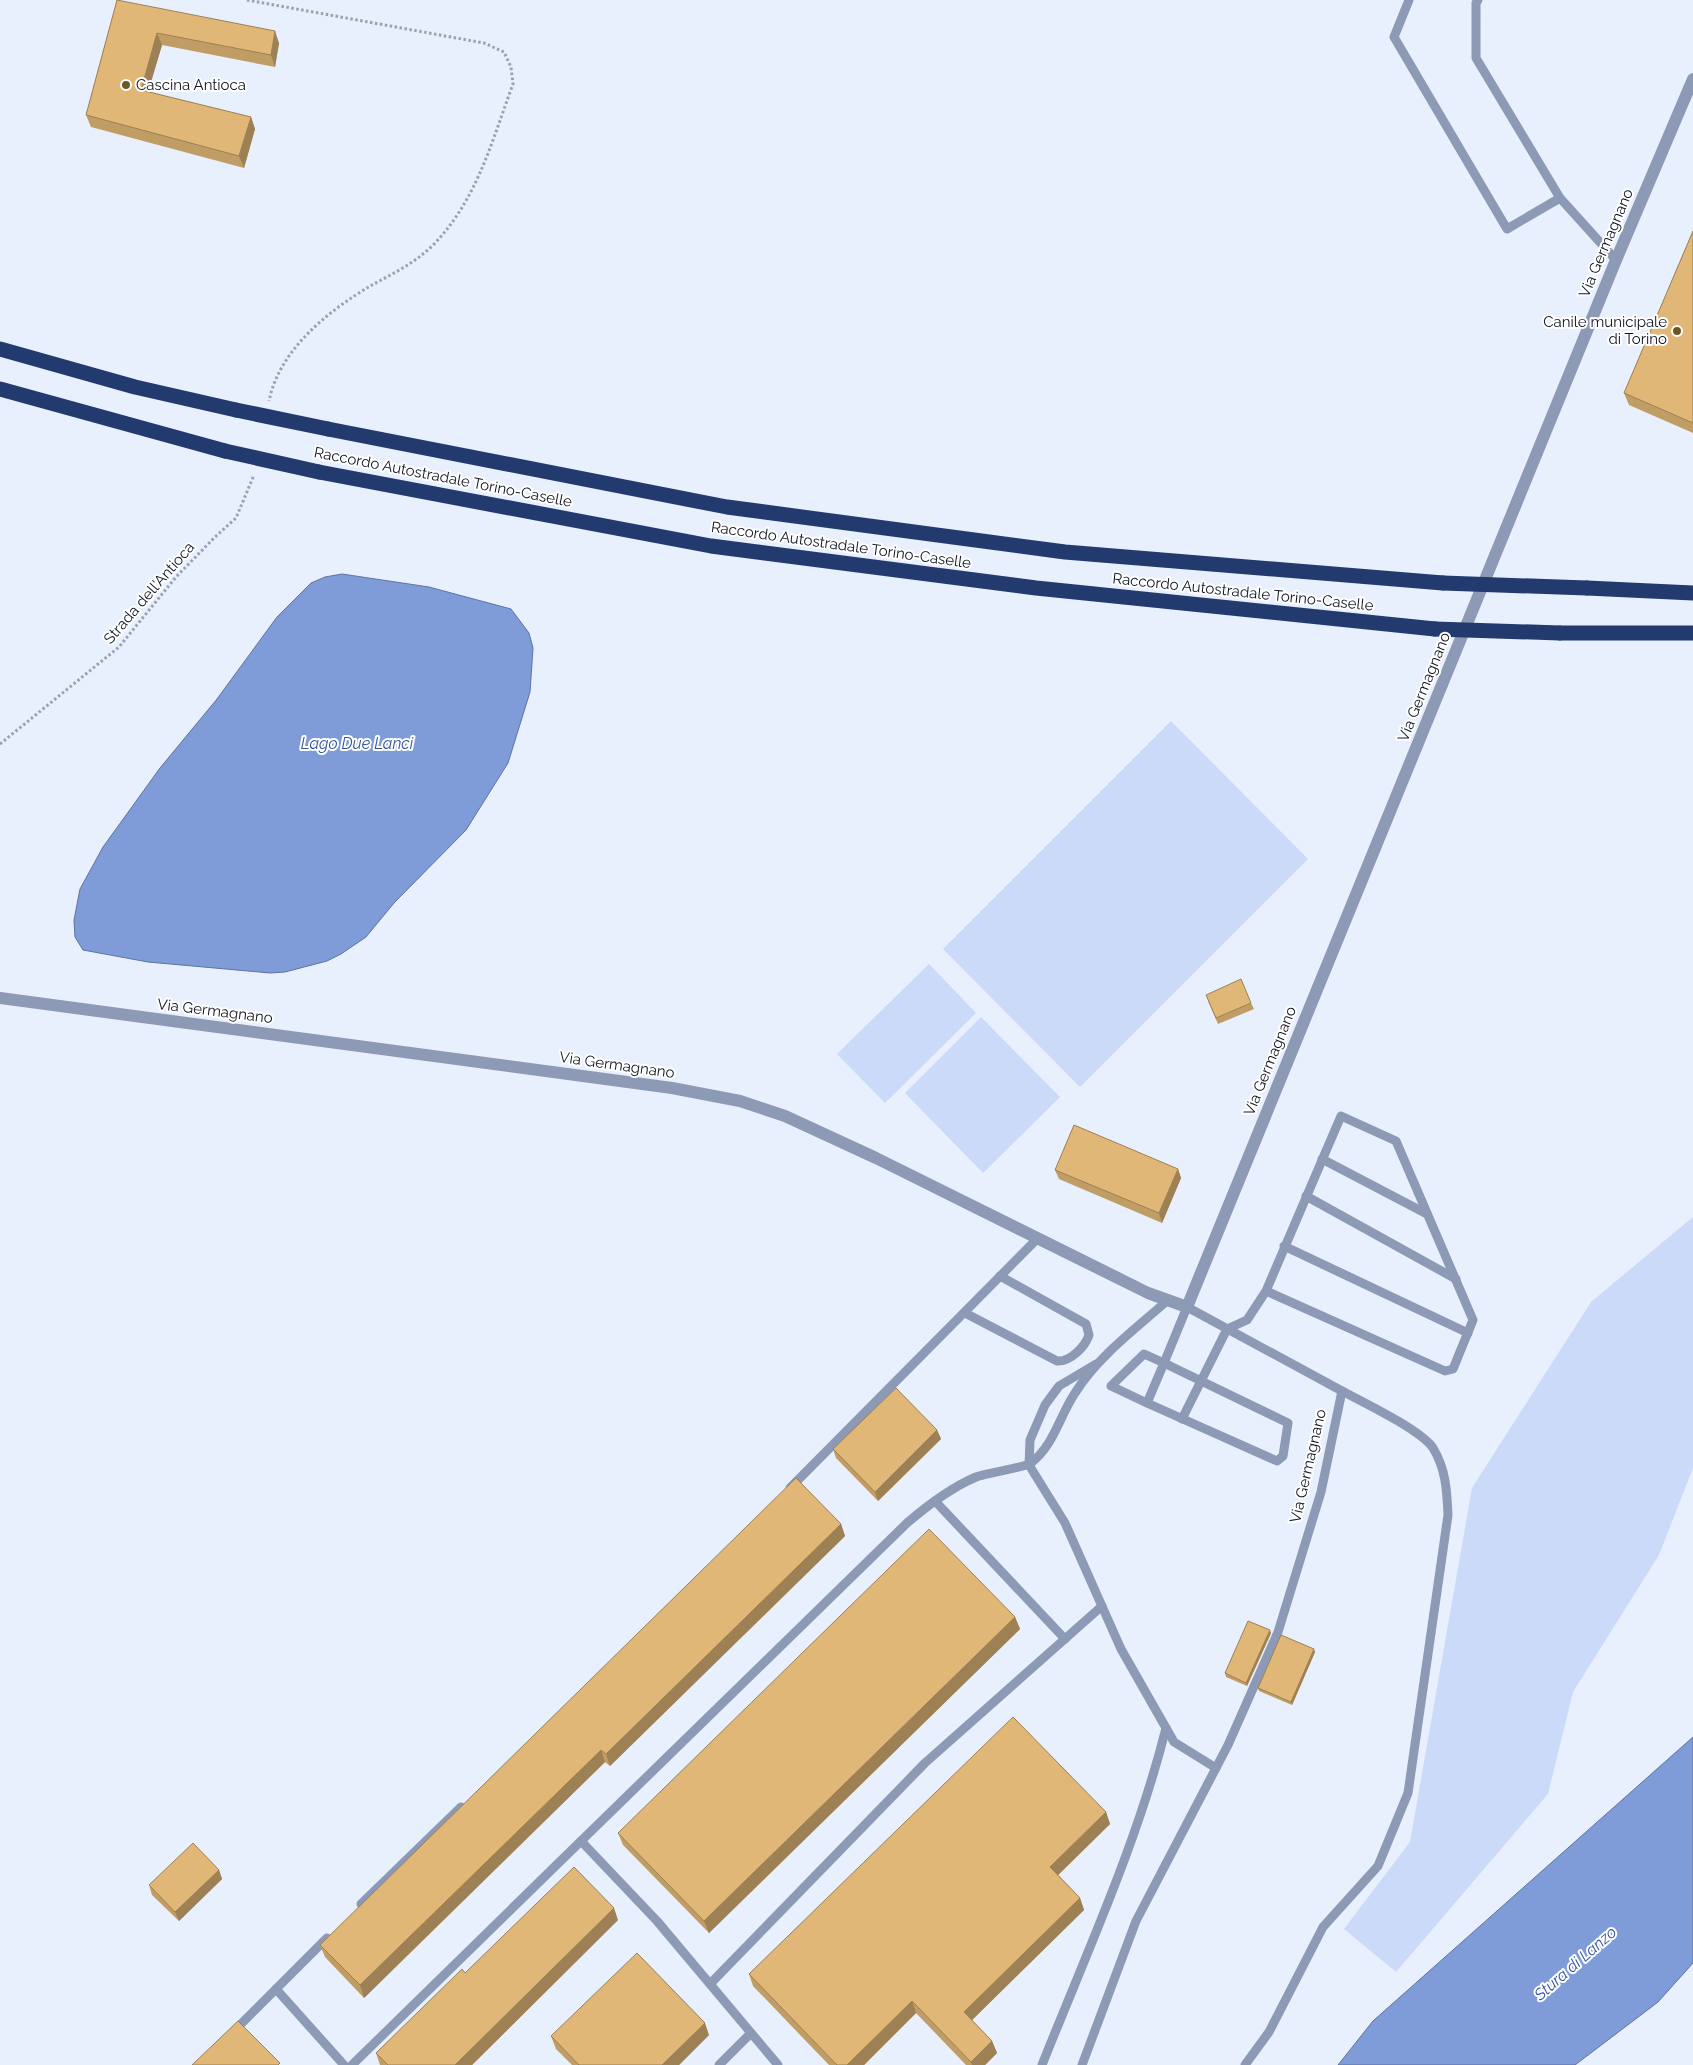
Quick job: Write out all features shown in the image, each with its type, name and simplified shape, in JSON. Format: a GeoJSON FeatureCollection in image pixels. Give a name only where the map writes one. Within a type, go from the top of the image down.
{"type":"FeatureCollection","features":[{"type":"Feature","properties":{"kind":"highway","name":"Raccordo Autostradale Torino-Caselle"},"geometry":{"type":"LineString","coordinates":[[0,349],[135,387],[236,410],[727,507],[1065,552],[1443,584],[1693,593]]}},
{"type":"Feature","properties":{"kind":"highway","name":"Raccordo Autostradale Torino-Caselle"},"geometry":{"type":"LineString","coordinates":[[0,389],[225,451],[319,472],[711,546],[1036,588],[1435,629],[1560,633],[1693,633]]}},
{"type":"Feature","properties":{"kind":"street","name":"Via Germagnano"},"geometry":{"type":"LineString","coordinates":[[0,998],[672,1088],[740,1101],[784,1116],[818,1131],[1148,1294],[1169,1299],[1186,1307],[1616,260],[1693,80]]}},
{"type":"Feature","properties":{"kind":"lane"},"geometry":{"type":"LineString","coordinates":[[1409,0],[1394,38],[1507,229],[1560,198]]}},
{"type":"Feature","properties":{"kind":"lane"},"geometry":{"type":"LineString","coordinates":[[1478,0],[1476,3],[1476,58],[1560,198],[1616,260]]}},
{"type":"Feature","properties":{"kind":"lane"},"geometry":{"type":"LineString","coordinates":[[1182,1419],[1227,1329],[1247,1320],[1266,1291],[1341,1116],[1396,1141],[1473,1320],[1453,1369],[1445,1371],[1266,1291]]}},
{"type":"Feature","properties":{"kind":"lane"},"geometry":{"type":"LineString","coordinates":[[1322,1159],[1427,1214]]}},
{"type":"Feature","properties":{"kind":"lane"},"geometry":{"type":"LineString","coordinates":[[1306,1196],[1456,1279]]}},
{"type":"Feature","properties":{"kind":"lane"},"geometry":{"type":"LineString","coordinates":[[785,1492],[1038,1238]]}},
{"type":"Feature","properties":{"kind":"lane"},"geometry":{"type":"LineString","coordinates":[[1284,1246],[1468,1333]]}},
{"type":"Feature","properties":{"kind":"lane"},"geometry":{"type":"LineString","coordinates":[[965,1312],[1057,1361],[1068,1359],[1087,1342],[1090,1335],[1086,1324],[1000,1276]]}},
{"type":"Feature","properties":{"kind":"lane"},"geometry":{"type":"LineString","coordinates":[[352,2065],[906,1523],[935,1501],[976,1477],[1003,1469],[1029,1465],[1048,1447],[1075,1393],[1101,1361],[1169,1299]]}},
{"type":"Feature","properties":{"kind":"lane"},"geometry":{"type":"LineString","coordinates":[[1147,1403],[1186,1307]]}},
{"type":"Feature","properties":{"kind":"lane","name":"Via Germagnano"},"geometry":{"type":"LineString","coordinates":[[1082,2065],[1136,1921],[1216,1768],[1278,1632],[1321,1492],[1342,1391],[1186,1307]]}},
{"type":"Feature","properties":{"kind":"lane"},"geometry":{"type":"LineString","coordinates":[[1144,1354],[1200,1381],[1288,1423],[1283,1456],[1276,1461],[1111,1386],[1144,1354]]}},
{"type":"Feature","properties":{"kind":"lane"},"geometry":{"type":"LineString","coordinates":[[1101,1361],[1059,1386],[1046,1405],[1030,1440],[1029,1465],[1065,1523],[1121,1649],[1174,1742],[1216,1768]]}},
{"type":"Feature","properties":{"kind":"lane"},"geometry":{"type":"LineString","coordinates":[[1244,2065],[1268,2032],[1323,1927],[1378,1866],[1408,1792],[1448,1515],[1446,1481],[1433,1447],[1402,1423],[1342,1391]]}},
{"type":"Feature","properties":{"kind":"lane"},"geometry":{"type":"LineString","coordinates":[[935,1501],[1065,1639]]}},
{"type":"Feature","properties":{"kind":"lane"},"geometry":{"type":"LineString","coordinates":[[710,1984],[924,1763],[1102,1606]]}},
{"type":"Feature","properties":{"kind":"lane"},"geometry":{"type":"LineString","coordinates":[[1042,2065],[1125,1858],[1153,1781],[1166,1728]]}},
{"type":"Feature","properties":{"kind":"lane"},"geometry":{"type":"LineString","coordinates":[[356,1910],[469,1800]]}},
{"type":"Feature","properties":{"kind":"lane"},"geometry":{"type":"LineString","coordinates":[[581,1841],[657,1921],[778,2065]]}},
{"type":"Feature","properties":{"kind":"lane"},"geometry":{"type":"LineString","coordinates":[[227,2038],[334,1931]]}},
{"type":"Feature","properties":{"kind":"lane"},"geometry":{"type":"LineString","coordinates":[[276,1989],[344,2065]]}},
{"type":"Feature","properties":{"kind":"lane"},"geometry":{"type":"LineString","coordinates":[[719,2065],[751,2033]]}},
{"type":"Feature","properties":{"kind":"path"},"geometry":{"type":"LineString","coordinates":[[247,0],[484,43],[504,52],[511,67],[513,84],[475,186],[459,216],[434,245],[406,267],[341,305],[286,358],[272,384]]}},
{"type":"Feature","properties":{"kind":"path","name":"Strada dell'Antioca"},"geometry":{"type":"LineString","coordinates":[[0,744],[119,647],[176,577],[215,536],[236,518],[252,482]]}},
{"type":"Feature","properties":{"kind":"shaded area"},"geometry":{"type":"Polygon","coordinates":[[[1171,721],[1308,859],[1080,1087],[943,949],[1171,721]]]}},
{"type":"Feature","properties":{"kind":"shaded area"},"geometry":{"type":"Polygon","coordinates":[[[929,964],[976,1013],[885,1103],[837,1054],[929,964]]]}},
{"type":"Feature","properties":{"kind":"shaded area"},"geometry":{"type":"Polygon","coordinates":[[[981,1017],[1060,1097],[983,1173],[905,1093],[981,1017]]]}},
{"type":"Feature","properties":{"kind":"shaded area"},"geometry":{"type":"Polygon","coordinates":[[[1693,1217],[1693,1468],[1659,1555],[1573,1692],[1548,1794],[1396,1972],[1344,1929],[1410,1842],[1472,1488],[1591,1302],[1693,1217]]]}},
{"type":"Feature","properties":{"kind":"water","name":"Lago Due Lanci"},"geometry":{"type":"Polygon","coordinates":[[[342,574],[429,587],[511,609],[529,633],[533,648],[530,692],[508,763],[466,830],[394,903],[366,937],[327,961],[285,972],[270,973],[148,962],[83,950],[75,937],[74,920],[80,889],[103,847],[160,768],[217,699],[277,617],[311,583],[325,577],[342,574]]]}},
{"type":"Feature","properties":{"kind":"water","name":"Stura di Lanzo"},"geometry":{"type":"Polygon","coordinates":[[[1693,1737],[1693,1963],[1658,2002],[1575,2065],[1338,2065],[1373,2021],[1693,1737]]]}},
{"type":"Feature","properties":{"kind":"building","name":"Cascina Antioca"},"geometry":{"type":"Polygon","coordinates":[[[117,0],[275,31],[271,55],[157,33],[141,90],[251,117],[239,156],[86,115],[117,0]]]}},
{"type":"Feature","properties":{"kind":"building","name":"Canile municipale di Torino"},"geometry":{"type":"Polygon","coordinates":[[[1693,231],[1693,423],[1624,393],[1693,231]]]}},
{"type":"Feature","properties":{"kind":"building"},"geometry":{"type":"Polygon","coordinates":[[[1241,979],[1251,1003],[1216,1018],[1206,995],[1241,979]]]}},
{"type":"Feature","properties":{"kind":"building"},"geometry":{"type":"Polygon","coordinates":[[[1074,1125],[1178,1169],[1159,1213],[1055,1170],[1074,1125]]]}},
{"type":"Feature","properties":{"kind":"building"},"geometry":{"type":"Polygon","coordinates":[[[896,1388],[937,1430],[875,1492],[833,1449],[896,1388]]]}},
{"type":"Feature","properties":{"kind":"building"},"geometry":{"type":"Polygon","coordinates":[[[796,1478],[841,1524],[606,1754],[601,1750],[360,1985],[320,1945],[796,1478]]]}},
{"type":"Feature","properties":{"kind":"building"},"geometry":{"type":"Polygon","coordinates":[[[929,1529],[1015,1617],[704,1921],[618,1833],[929,1529]]]}},
{"type":"Feature","properties":{"kind":"building"},"geometry":{"type":"Polygon","coordinates":[[[1248,1621],[1270,1630],[1246,1683],[1225,1673],[1248,1621]]]}},
{"type":"Feature","properties":{"kind":"building"},"geometry":{"type":"Polygon","coordinates":[[[1281,1635],[1314,1649],[1291,1702],[1258,1688],[1281,1635]]]}},
{"type":"Feature","properties":{"kind":"building"},"geometry":{"type":"Polygon","coordinates":[[[1013,1717],[1106,1812],[1050,1867],[1080,1898],[964,2012],[992,2041],[971,2062],[912,2001],[847,2065],[837,2065],[749,1974],[1013,1717]]]}},
{"type":"Feature","properties":{"kind":"building"},"geometry":{"type":"Polygon","coordinates":[[[193,1843],[219,1870],[175,1912],[149,1885],[193,1843]]]}},
{"type":"Feature","properties":{"kind":"building"},"geometry":{"type":"Polygon","coordinates":[[[574,1867],[614,1908],[455,2065],[388,2065],[376,2053],[462,1969],[465,1973],[574,1867]]]}},
{"type":"Feature","properties":{"kind":"building"},"geometry":{"type":"Polygon","coordinates":[[[637,1953],[705,2023],[662,2065],[579,2065],[551,2036],[637,1953]]]}},
{"type":"Feature","properties":{"kind":"building"},"geometry":{"type":"Polygon","coordinates":[[[238,2021],[280,2063],[278,2065],[192,2065],[238,2021]]]}},
{"type":"Feature","properties":{"kind":"place","name":"Cascina Antioca"},"geometry":{"type":"Point","coordinates":[126,85]}},
{"type":"Feature","properties":{"kind":"place","name":"Canile municipale di Torino"},"geometry":{"type":"Point","coordinates":[1677,331]}}]}
